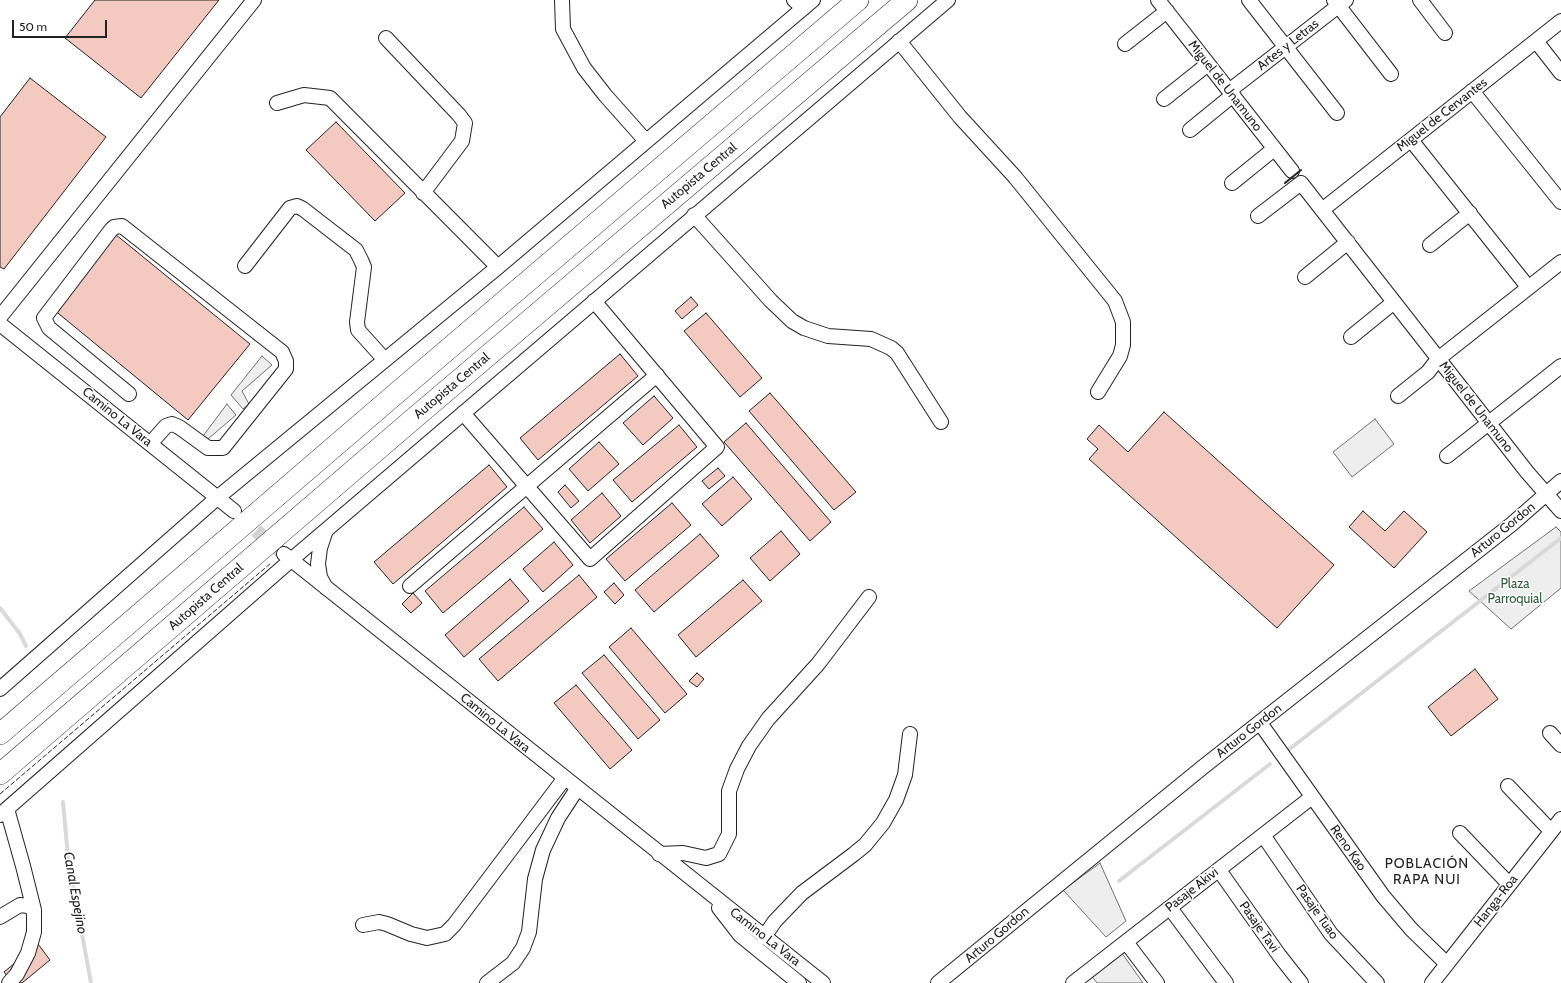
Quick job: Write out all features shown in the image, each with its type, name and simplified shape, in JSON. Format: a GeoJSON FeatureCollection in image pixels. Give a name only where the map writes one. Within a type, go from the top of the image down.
{"type":"FeatureCollection","features":[{"type":"Feature","properties":{"kind":"highway"},"geometry":{"type":"LineString","coordinates":[[0,734],[392,397],[858,0]]}},
{"type":"Feature","properties":{"kind":"highway","name":"Autopista Central"},"geometry":{"type":"LineString","coordinates":[[0,774],[436,400],[907,0]]}},
{"type":"Feature","properties":{"kind":"street"},"geometry":{"type":"LineString","coordinates":[[0,317],[254,0]]}},
{"type":"Feature","properties":{"kind":"street"},"geometry":{"type":"LineString","coordinates":[[562,0],[563,29],[584,68],[605,95],[645,140]]}},
{"type":"Feature","properties":{"kind":"street"},"geometry":{"type":"LineString","coordinates":[[9,983],[20,969],[28,953],[34,932],[34,910],[4,812],[287,557],[326,530],[948,0]]}},
{"type":"Feature","properties":{"kind":"street","name":"Miguel de Unamuno"},"geometry":{"type":"LineString","coordinates":[[1158,0],[1292,171]]}},
{"type":"Feature","properties":{"kind":"street"},"geometry":{"type":"LineString","coordinates":[[1249,0],[1337,113]]}},
{"type":"Feature","properties":{"kind":"street"},"geometry":{"type":"LineString","coordinates":[[1420,0],[1446,33]]}},
{"type":"Feature","properties":{"kind":"street"},"geometry":{"type":"LineString","coordinates":[[1340,2],[1391,74]]}},
{"type":"Feature","properties":{"kind":"street","name":"Artes y Letras"},"geometry":{"type":"LineString","coordinates":[[1190,130],[1231,93],[1340,2]]}},
{"type":"Feature","properties":{"kind":"street"},"geometry":{"type":"LineString","coordinates":[[0,689],[218,498],[498,267],[804,3]]}},
{"type":"Feature","properties":{"kind":"street"},"geometry":{"type":"LineString","coordinates":[[1125,44],[1167,11]]}},
{"type":"Feature","properties":{"kind":"street","name":"Miguel de Cervantes"},"geometry":{"type":"LineString","coordinates":[[1322,210],[1561,21]]}},
{"type":"Feature","properties":{"kind":"street"},"geometry":{"type":"LineString","coordinates":[[386,38],[465,123],[462,141],[423,193]]}},
{"type":"Feature","properties":{"kind":"street"},"geometry":{"type":"LineString","coordinates":[[899,41],[960,117],[1020,183],[1115,301],[1122,322],[1123,345],[1120,356],[1098,392]]}},
{"type":"Feature","properties":{"kind":"street"},"geometry":{"type":"LineString","coordinates":[[1536,41],[1561,73]]}},
{"type":"Feature","properties":{"kind":"street"},"geometry":{"type":"LineString","coordinates":[[1164,99],[1208,64]]}},
{"type":"Feature","properties":{"kind":"street"},"geometry":{"type":"LineString","coordinates":[[1472,91],[1561,202]]}},
{"type":"Feature","properties":{"kind":"street"},"geometry":{"type":"LineString","coordinates":[[277,103],[304,96],[330,98],[498,267]]}},
{"type":"Feature","properties":{"kind":"street"},"geometry":{"type":"LineString","coordinates":[[1411,140],[1528,287]]}},
{"type":"Feature","properties":{"kind":"street"},"geometry":{"type":"LineString","coordinates":[[1232,183],[1274,149]]}},
{"type":"Feature","properties":{"kind":"street","name":"Miguel de Unamuno"},"geometry":{"type":"LineString","coordinates":[[1258,216],[1301,183],[1527,472],[1561,511]]}},
{"type":"Feature","properties":{"kind":"street"},"geometry":{"type":"LineString","coordinates":[[245,266],[290,208],[297,206],[303,209],[356,250],[364,267],[357,322],[358,330],[385,360]]}},
{"type":"Feature","properties":{"kind":"street"},"geometry":{"type":"LineString","coordinates":[[1430,245],[1470,213]]}},
{"type":"Feature","properties":{"kind":"street"},"geometry":{"type":"LineString","coordinates":[[694,215],[771,301],[792,321],[816,333],[828,336],[871,338],[891,348],[897,353],[941,422]]}},
{"type":"Feature","properties":{"kind":"street"},"geometry":{"type":"LineString","coordinates":[[129,394],[49,328],[44,318],[111,230],[114,227],[122,226],[282,352],[286,361],[286,369],[224,448],[208,448],[179,427],[172,424],[166,426],[150,444]]}},
{"type":"Feature","properties":{"kind":"street"},"geometry":{"type":"LineString","coordinates":[[1305,277],[1348,242]]}},
{"type":"Feature","properties":{"kind":"street"},"geometry":{"type":"LineString","coordinates":[[1398,396],[1428,372],[1438,359],[1561,262]]}},
{"type":"Feature","properties":{"kind":"street"},"geometry":{"type":"LineString","coordinates":[[463,413],[590,559],[718,447],[594,301]]}},
{"type":"Feature","properties":{"kind":"street"},"geometry":{"type":"LineString","coordinates":[[1351,337],[1394,302]]}},
{"type":"Feature","properties":{"kind":"street","name":"Camino La Vara"},"geometry":{"type":"LineString","coordinates":[[0,324],[234,511]]}},
{"type":"Feature","properties":{"kind":"street"},"geometry":{"type":"LineString","coordinates":[[1447,456],[1561,366]]}},
{"type":"Feature","properties":{"kind":"street"},"geometry":{"type":"LineString","coordinates":[[410,586],[657,375]]}},
{"type":"Feature","properties":{"kind":"street","name":"Arturo Gordon"},"geometry":{"type":"LineString","coordinates":[[938,983],[1260,723],[1512,524],[1561,481]]}},
{"type":"Feature","properties":{"kind":"street"},"geometry":{"type":"LineString","coordinates":[[326,530],[320,548],[318,564],[320,577],[326,589]]}},
{"type":"Feature","properties":{"kind":"street","name":"Camino La Vara"},"geometry":{"type":"LineString","coordinates":[[287,557],[564,779],[823,983]]}},
{"type":"Feature","properties":{"kind":"street"},"geometry":{"type":"LineString","coordinates":[[660,854],[683,853],[706,858],[719,854],[729,834],[729,791],[748,746],[768,719],[818,664],[869,597]]}},
{"type":"Feature","properties":{"kind":"street","name":"Reno Kao"},"geometry":{"type":"LineString","coordinates":[[1260,723],[1383,896],[1411,929],[1447,964]]}},
{"type":"Feature","properties":{"kind":"street"},"geometry":{"type":"LineString","coordinates":[[1550,733],[1561,745]]}},
{"type":"Feature","properties":{"kind":"street"},"geometry":{"type":"LineString","coordinates":[[764,937],[797,898],[854,854],[883,823],[896,800],[905,775],[910,734]]}},
{"type":"Feature","properties":{"kind":"street"},"geometry":{"type":"LineString","coordinates":[[363,925],[371,923],[387,924],[411,934],[426,938],[445,934],[454,925],[564,779]]}},
{"type":"Feature","properties":{"kind":"street"},"geometry":{"type":"LineString","coordinates":[[1508,786],[1551,831]]}},
{"type":"Feature","properties":{"kind":"street"},"geometry":{"type":"LineString","coordinates":[[487,983],[513,963],[523,948],[529,932],[535,879],[543,850],[558,818],[577,789]]}},
{"type":"Feature","properties":{"kind":"street","name":"Pasaje Akivi"},"geometry":{"type":"LineString","coordinates":[[1073,983],[1312,797]]}},
{"type":"Feature","properties":{"kind":"street","name":"Hanga-Roa"},"geometry":{"type":"LineString","coordinates":[[1432,983],[1561,819]]}},
{"type":"Feature","properties":{"kind":"street"},"geometry":{"type":"LineString","coordinates":[[1460,833],[1509,884]]}},
{"type":"Feature","properties":{"kind":"street","name":"Pasaje Tuao"},"geometry":{"type":"LineString","coordinates":[[1264,835],[1331,934],[1377,983]]}},
{"type":"Feature","properties":{"kind":"street","name":"Pasaje Tavi"},"geometry":{"type":"LineString","coordinates":[[1219,870],[1278,955],[1301,983]]}},
{"type":"Feature","properties":{"kind":"street","name":"Camino La Vara"},"geometry":{"type":"LineString","coordinates":[[707,892],[740,935],[799,983]]}},
{"type":"Feature","properties":{"kind":"street"},"geometry":{"type":"LineString","coordinates":[[0,917],[20,905],[28,906],[34,910]]}},
{"type":"Feature","properties":{"kind":"street"},"geometry":{"type":"LineString","coordinates":[[1170,908],[1226,983]]}},
{"type":"Feature","properties":{"kind":"street"},"geometry":{"type":"LineString","coordinates":[[1126,942],[1157,983]]}},
{"type":"Feature","properties":{"kind":"green space"},"geometry":{"type":"Polygon","coordinates":[[[262,356],[272,365],[242,391],[249,404],[243,409],[231,395],[262,356]]]}},
{"type":"Feature","properties":{"kind":"green space"},"geometry":{"type":"Polygon","coordinates":[[[227,404],[236,415],[208,439],[203,436],[227,404]]]}},
{"type":"Feature","properties":{"kind":"green space"},"geometry":{"type":"Polygon","coordinates":[[[1375,419],[1394,444],[1352,477],[1333,452],[1375,419]]]}},
{"type":"Feature","properties":{"kind":"green space","name":"Plaza Parroquial"},"geometry":{"type":"Polygon","coordinates":[[[1556,527],[1561,532],[1561,588],[1511,629],[1469,591],[1556,527]]]}},
{"type":"Feature","properties":{"kind":"green space"},"geometry":{"type":"Polygon","coordinates":[[[1100,863],[1126,921],[1106,937],[1063,890],[1100,863]]]}},
{"type":"Feature","properties":{"kind":"green space"},"geometry":{"type":"Polygon","coordinates":[[[1119,949],[1143,983],[1097,983],[1091,975],[1119,949]]]}},
{"type":"Feature","properties":{"kind":"building"},"geometry":{"type":"Polygon","coordinates":[[[95,0],[219,0],[141,98],[65,38],[95,0]]]}},
{"type":"Feature","properties":{"kind":"building"},"geometry":{"type":"Polygon","coordinates":[[[30,78],[106,137],[4,269],[0,267],[0,117],[30,78]]]}},
{"type":"Feature","properties":{"kind":"building"},"geometry":{"type":"Polygon","coordinates":[[[336,122],[405,193],[375,221],[306,150],[336,122]]]}},
{"type":"Feature","properties":{"kind":"building"},"geometry":{"type":"Polygon","coordinates":[[[115,234],[250,344],[188,420],[53,309],[115,234]]]}},
{"type":"Feature","properties":{"kind":"building"},"geometry":{"type":"Polygon","coordinates":[[[691,297],[698,305],[682,319],[675,311],[691,297]]]}},
{"type":"Feature","properties":{"kind":"building"},"geometry":{"type":"Polygon","coordinates":[[[706,313],[762,378],[740,397],[684,331],[706,313]]]}},
{"type":"Feature","properties":{"kind":"building"},"geometry":{"type":"Polygon","coordinates":[[[620,354],[638,376],[538,460],[520,438],[620,354]]]}},
{"type":"Feature","properties":{"kind":"building"},"geometry":{"type":"Polygon","coordinates":[[[770,393],[856,492],[834,510],[749,411],[770,393]]]}},
{"type":"Feature","properties":{"kind":"building"},"geometry":{"type":"Polygon","coordinates":[[[654,396],[673,418],[643,445],[623,423],[654,396]]]}},
{"type":"Feature","properties":{"kind":"building"},"geometry":{"type":"Polygon","coordinates":[[[1164,412],[1334,565],[1277,628],[1089,459],[1098,449],[1087,439],[1099,425],[1128,452],[1164,412]]]}},
{"type":"Feature","properties":{"kind":"building"},"geometry":{"type":"Polygon","coordinates":[[[746,423],[831,522],[810,541],[724,442],[746,423]]]}},
{"type":"Feature","properties":{"kind":"building"},"geometry":{"type":"Polygon","coordinates":[[[679,425],[697,447],[632,502],[613,480],[679,425]]]}},
{"type":"Feature","properties":{"kind":"building"},"geometry":{"type":"Polygon","coordinates":[[[599,442],[619,464],[588,491],[569,469],[599,442]]]}},
{"type":"Feature","properties":{"kind":"building"},"geometry":{"type":"Polygon","coordinates":[[[489,465],[507,487],[393,584],[374,562],[489,465]]]}},
{"type":"Feature","properties":{"kind":"building"},"geometry":{"type":"Polygon","coordinates":[[[718,468],[725,476],[709,489],[702,481],[718,468]]]}},
{"type":"Feature","properties":{"kind":"building"},"geometry":{"type":"Polygon","coordinates":[[[733,477],[752,499],[722,526],[702,504],[733,477]]]}},
{"type":"Feature","properties":{"kind":"building"},"geometry":{"type":"Polygon","coordinates":[[[565,485],[579,501],[571,508],[558,492],[565,485]]]}},
{"type":"Feature","properties":{"kind":"building"},"geometry":{"type":"Polygon","coordinates":[[[602,493],[621,516],[590,543],[571,520],[602,493]]]}},
{"type":"Feature","properties":{"kind":"building"},"geometry":{"type":"Polygon","coordinates":[[[672,503],[691,525],[625,581],[606,559],[672,503]]]}},
{"type":"Feature","properties":{"kind":"building"},"geometry":{"type":"Polygon","coordinates":[[[524,507],[543,529],[443,613],[425,591],[524,507]]]}},
{"type":"Feature","properties":{"kind":"building"},"geometry":{"type":"Polygon","coordinates":[[[1363,511],[1385,531],[1404,511],[1427,532],[1394,568],[1349,527],[1363,511]]]}},
{"type":"Feature","properties":{"kind":"building"},"geometry":{"type":"Polygon","coordinates":[[[781,531],[800,554],[770,581],[750,558],[781,531]]]}},
{"type":"Feature","properties":{"kind":"building"},"geometry":{"type":"Polygon","coordinates":[[[700,534],[719,556],[654,612],[635,590],[700,534]]]}},
{"type":"Feature","properties":{"kind":"building"},"geometry":{"type":"Polygon","coordinates":[[[554,542],[573,565],[543,592],[523,569],[554,542]]]}},
{"type":"Feature","properties":{"kind":"building"},"geometry":{"type":"Polygon","coordinates":[[[579,575],[597,597],[498,681],[479,659],[579,575]]]}},
{"type":"Feature","properties":{"kind":"building"},"geometry":{"type":"Polygon","coordinates":[[[510,579],[529,601],[464,657],[445,635],[510,579]]]}},
{"type":"Feature","properties":{"kind":"building"},"geometry":{"type":"Polygon","coordinates":[[[743,580],[762,601],[696,657],[678,635],[743,580]]]}},
{"type":"Feature","properties":{"kind":"building"},"geometry":{"type":"Polygon","coordinates":[[[614,583],[624,595],[615,604],[604,592],[614,583]]]}},
{"type":"Feature","properties":{"kind":"building"},"geometry":{"type":"Polygon","coordinates":[[[413,593],[422,603],[411,613],[402,604],[413,593]]]}},
{"type":"Feature","properties":{"kind":"building"},"geometry":{"type":"Polygon","coordinates":[[[631,628],[687,694],[665,713],[609,647],[631,628]]]}},
{"type":"Feature","properties":{"kind":"building"},"geometry":{"type":"Polygon","coordinates":[[[604,655],[660,720],[638,739],[582,673],[604,655]]]}},
{"type":"Feature","properties":{"kind":"building"},"geometry":{"type":"Polygon","coordinates":[[[1475,669],[1498,699],[1451,736],[1428,707],[1475,669]]]}},
{"type":"Feature","properties":{"kind":"building"},"geometry":{"type":"Polygon","coordinates":[[[697,673],[704,679],[697,687],[689,681],[697,673]]]}},
{"type":"Feature","properties":{"kind":"building"},"geometry":{"type":"Polygon","coordinates":[[[576,685],[632,750],[610,769],[554,703],[576,685]]]}},
{"type":"Feature","properties":{"kind":"building"},"geometry":{"type":"Polygon","coordinates":[[[38,944],[50,960],[22,983],[13,983],[4,972],[38,944]]]}},
{"type":"Feature","properties":{"kind":"waterway"},"geometry":{"type":"LineString","coordinates":[[1287,751],[1561,538]]}},
{"type":"Feature","properties":{"kind":"waterway"},"geometry":{"type":"LineString","coordinates":[[0,608],[20,634],[26,646]]}},
{"type":"Feature","properties":{"kind":"waterway"},"geometry":{"type":"LineString","coordinates":[[1119,881],[1270,764]]}},
{"type":"Feature","properties":{"kind":"waterway","name":"Canal Espejino"},"geometry":{"type":"LineString","coordinates":[[63,802],[68,857],[91,983]]}},
{"type":"Feature","properties":{"kind":"tunnel"},"geometry":{"type":"LineString","coordinates":[[240,517],[284,554]]}},
{"type":"Feature","properties":{"kind":"fence"},"geometry":{"type":"LineString","coordinates":[[0,794],[271,563]]}},
{"type":"Feature","properties":{"kind":"wall"},"geometry":{"type":"LineString","coordinates":[[1285,183],[1301,170]]}},
{"type":"Feature","properties":{"kind":"district","name":"POBLACIÓN RAPA NUI"},"geometry":{"type":"Point","coordinates":[1427,872]}}]}
